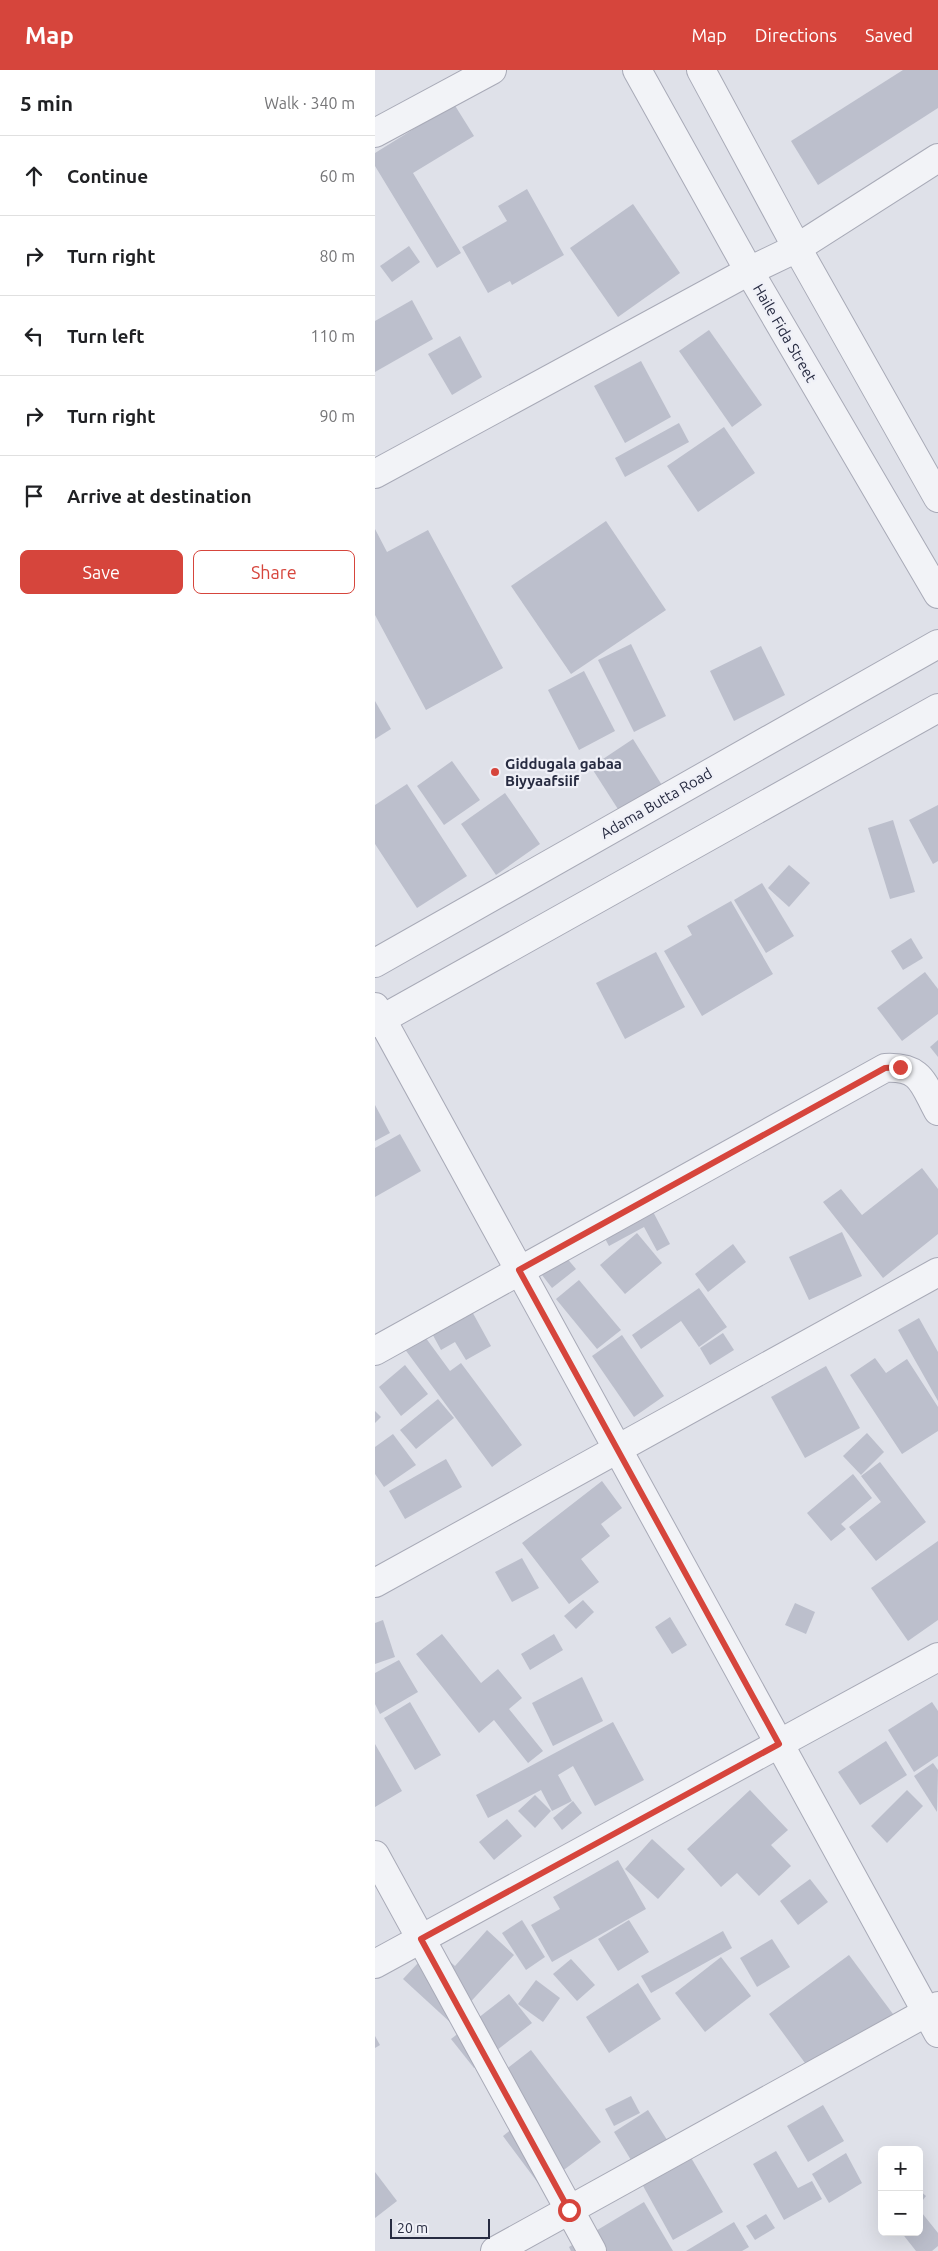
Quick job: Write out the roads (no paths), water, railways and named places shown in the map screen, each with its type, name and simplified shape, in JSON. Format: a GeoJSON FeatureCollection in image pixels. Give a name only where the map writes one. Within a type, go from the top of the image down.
{"type":"FeatureCollection","features":[{"type":"Feature","properties":{"kind":"street"},"geometry":{"type":"LineString","coordinates":[[375,133],[492,70]]}},
{"type":"Feature","properties":{"kind":"street","name":"Haile Fida Street"},"geometry":{"type":"LineString","coordinates":[[637,70],[749,271],[938,594]]}},
{"type":"Feature","properties":{"kind":"street"},"geometry":{"type":"LineString","coordinates":[[701,70],[797,248],[938,498]]}},
{"type":"Feature","properties":{"kind":"street"},"geometry":{"type":"LineString","coordinates":[[375,474],[749,271],[797,248],[938,158]]}},
{"type":"Feature","properties":{"kind":"street","name":"Adama Butta Road"},"geometry":{"type":"LineString","coordinates":[[375,963],[938,644]]}},
{"type":"Feature","properties":{"kind":"street"},"geometry":{"type":"LineString","coordinates":[[495,2251],[934,2017],[779,1744],[519,1270],[377,1016],[938,708]]}},
{"type":"Feature","properties":{"kind":"street"},"geometry":{"type":"LineString","coordinates":[[375,1351],[885,1068],[900,1067],[918,1074],[938,1111]]}},
{"type":"Feature","properties":{"kind":"street"},"geometry":{"type":"LineString","coordinates":[[375,1583],[938,1272]]}},
{"type":"Feature","properties":{"kind":"street"},"geometry":{"type":"LineString","coordinates":[[375,1964],[938,1657]]}},
{"type":"Feature","properties":{"kind":"street"},"geometry":{"type":"LineString","coordinates":[[375,1855],[592,2251]]}},
{"type":"Feature","properties":{"kind":"place","name":"Giddugala gabaa Biyyaafsiif"},"geometry":{"type":"Point","coordinates":[495,772]}}]}
